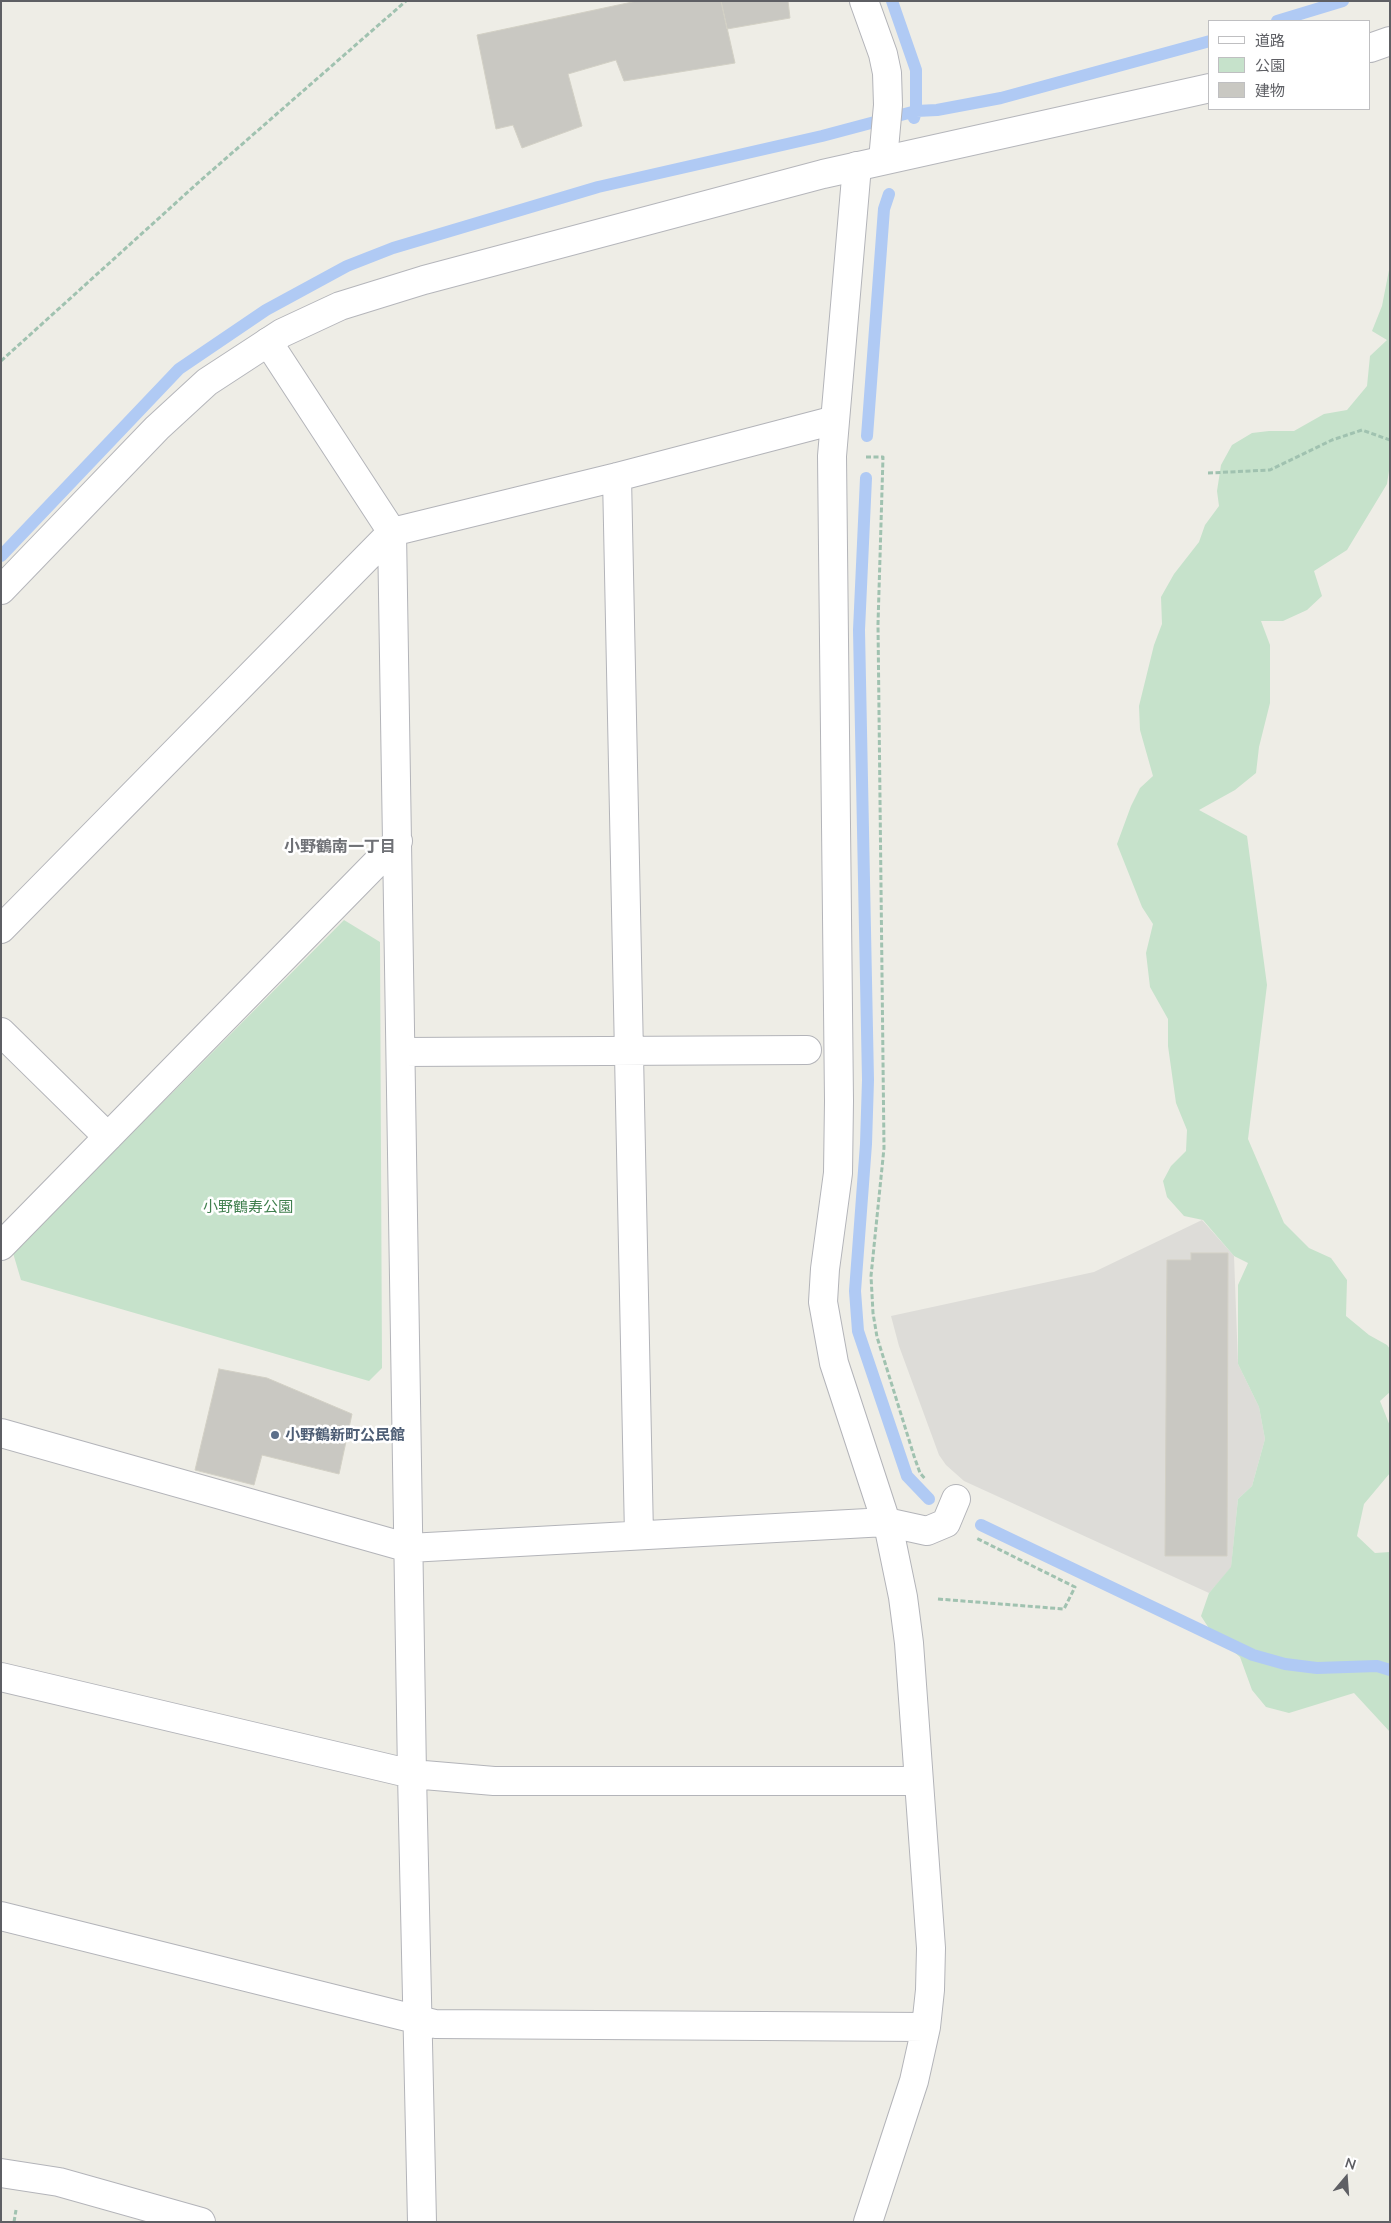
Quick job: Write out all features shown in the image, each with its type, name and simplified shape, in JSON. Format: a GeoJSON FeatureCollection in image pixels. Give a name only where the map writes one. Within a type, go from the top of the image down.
{"type":"FeatureCollection","features":[{"type":"Feature","properties":{"kind":"street"},"geometry":{"type":"LineString","coordinates":[[864,1],[883,54],[887,73],[888,105],[883,160]]}},
{"type":"Feature","properties":{"kind":"street"},"geometry":{"type":"LineString","coordinates":[[1371,48],[1390,41]]}},
{"type":"Feature","properties":{"kind":"street"},"geometry":{"type":"LineString","coordinates":[[1,590],[184,401],[230,366],[312,317],[364,297],[857,166],[1208,88]]}},
{"type":"Feature","properties":{"kind":"street"},"geometry":{"type":"LineString","coordinates":[[857,166],[832,456],[839,1101],[838,1173],[825,1269],[823,1302],[834,1363],[886,1522],[903,1597],[908,1636],[931,1948],[930,1990],[926,2027],[914,2081],[868,2222]]}},
{"type":"Feature","properties":{"kind":"street"},"geometry":{"type":"LineString","coordinates":[[268,342],[392,532],[402,1052],[412,1774],[422,2222]]}},
{"type":"Feature","properties":{"kind":"street"},"geometry":{"type":"LineString","coordinates":[[1,928],[392,532],[617,477],[835,420]]}},
{"type":"Feature","properties":{"kind":"street"},"geometry":{"type":"LineString","coordinates":[[617,477],[638,1535]]}},
{"type":"Feature","properties":{"kind":"street"},"geometry":{"type":"LineString","coordinates":[[1,1246],[398,841]]}},
{"type":"Feature","properties":{"kind":"street"},"geometry":{"type":"LineString","coordinates":[[1,1032],[108,1137]]}},
{"type":"Feature","properties":{"kind":"street"},"geometry":{"type":"LineString","coordinates":[[402,1052],[807,1050]]}},
{"type":"Feature","properties":{"kind":"street"},"geometry":{"type":"LineString","coordinates":[[2,1438],[409,1548],[886,1522],[927,1531],[951,1511]]}},
{"type":"Feature","properties":{"kind":"street"},"geometry":{"type":"LineString","coordinates":[[1,1677],[412,1774],[494,1781],[918,1781]]}},
{"type":"Feature","properties":{"kind":"street"},"geometry":{"type":"LineString","coordinates":[[1,1916],[418,2021],[462,2025],[926,2027]]}},
{"type":"Feature","properties":{"kind":"street"},"geometry":{"type":"LineString","coordinates":[[1,2172],[59,2182],[201,2222]]}},
{"type":"Feature","properties":{"kind":"path"},"geometry":{"type":"LineString","coordinates":[[1,361],[200,181],[406,1]]}},
{"type":"Feature","properties":{"kind":"path"},"geometry":{"type":"LineString","coordinates":[[1208,474],[1270,470],[1332,440],[1362,430],[1390,440]]}},
{"type":"Feature","properties":{"kind":"path"},"geometry":{"type":"LineString","coordinates":[[883,457],[878,624],[884,1148],[871,1276],[873,1313],[877,1337],[920,1473],[951,1511],[1075,1587],[1064,1609],[903,1597]]}},
{"type":"Feature","properties":{"kind":"shaded area"},"geometry":{"type":"Polygon","coordinates":[[[1202,1220],[1234,1256],[1238,1364],[1259,1407],[1265,1439],[1252,1486],[1238,1499],[1231,1568],[1209,1593],[964,1481],[946,1465],[939,1455],[899,1346],[891,1316],[1094,1272],[1202,1220]]]}},
{"type":"Feature","properties":{"kind":"green space"},"geometry":{"type":"Polygon","coordinates":[[[1390,265],[1390,464],[1387,484],[1347,550],[1314,571],[1322,596],[1307,610],[1283,621],[1261,621],[1270,645],[1270,703],[1259,747],[1256,773],[1235,790],[1199,810],[1247,836],[1267,985],[1248,1139],[1284,1223],[1309,1248],[1331,1258],[1347,1280],[1346,1316],[1390,1349],[1390,1392],[1380,1401],[1390,1426],[1390,1473],[1364,1504],[1357,1536],[1375,1553],[1390,1552],[1390,1732],[1354,1693],[1289,1713],[1266,1707],[1252,1690],[1240,1657],[1212,1633],[1201,1616],[1209,1593],[1231,1567],[1238,1499],[1252,1486],[1265,1439],[1259,1407],[1238,1364],[1238,1285],[1248,1263],[1234,1256],[1203,1220],[1184,1216],[1167,1197],[1163,1181],[1171,1166],[1186,1151],[1187,1130],[1176,1103],[1168,1046],[1168,1019],[1150,987],[1146,953],[1153,924],[1142,907],[1117,844],[1140,788],[1153,776],[1140,730],[1139,706],[1154,645],[1162,624],[1161,597],[1174,574],[1199,542],[1205,525],[1219,506],[1217,491],[1221,465],[1232,445],[1252,433],[1294,431],[1324,414],[1347,410],[1367,386],[1370,356],[1387,340],[1372,331],[1382,306],[1390,265]]]}},
{"type":"Feature","properties":{"kind":"green space","name":"小野鶴寿公園"},"geometry":{"type":"Polygon","coordinates":[[[344,920],[380,942],[382,1368],[369,1381],[21,1280],[13,1253],[344,920]]]}},
{"type":"Feature","properties":{"kind":"building"},"geometry":{"type":"Polygon","coordinates":[[[637,1],[721,1],[735,63],[624,81],[616,60],[568,74],[582,126],[522,148],[513,125],[496,129],[477,35],[637,1]]]}},
{"type":"Feature","properties":{"kind":"building"},"geometry":{"type":"Polygon","coordinates":[[[721,1],[788,1],[790,18],[727,29],[721,1]]]}},
{"type":"Feature","properties":{"kind":"building"},"geometry":{"type":"Polygon","coordinates":[[[1191,1253],[1228,1253],[1227,1556],[1165,1556],[1167,1260],[1191,1260],[1191,1253]]]}},
{"type":"Feature","properties":{"kind":"building","name":"小野鶴新町公民館"},"geometry":{"type":"Polygon","coordinates":[[[219,1369],[267,1378],[352,1414],[339,1474],[262,1455],[254,1485],[195,1470],[219,1369]]]}},
{"type":"Feature","properties":{"kind":"waterway"},"geometry":{"type":"LineString","coordinates":[[1,556],[179,369],[266,310],[347,266],[393,248],[598,187],[822,136],[916,111],[916,70],[892,1]]}},
{"type":"Feature","properties":{"kind":"waterway"},"geometry":{"type":"LineString","coordinates":[[1280,20],[1343,1]]}},
{"type":"Feature","properties":{"kind":"waterway"},"geometry":{"type":"LineString","coordinates":[[914,118],[916,111],[937,110],[1001,98],[1208,42]]}},
{"type":"Feature","properties":{"kind":"waterway"},"geometry":{"type":"LineString","coordinates":[[867,436],[884,209],[889,194]]}},
{"type":"Feature","properties":{"kind":"waterway"},"geometry":{"type":"LineString","coordinates":[[866,478],[859,630],[868,1080],[866,1144],[855,1291],[858,1331],[907,1476],[929,1499]]}},
{"type":"Feature","properties":{"kind":"waterway"},"geometry":{"type":"LineString","coordinates":[[981,1525],[1253,1655],[1285,1664],[1317,1668],[1377,1666],[1390,1670]]}},
{"type":"Feature","properties":{"kind":"place","name":"小野鶴新町公民館"},"geometry":{"type":"Point","coordinates":[275,1435]}},
{"type":"Feature","properties":{"kind":"district","name":"小野鶴南一丁目"},"geometry":{"type":"Point","coordinates":[340,847]}}]}
